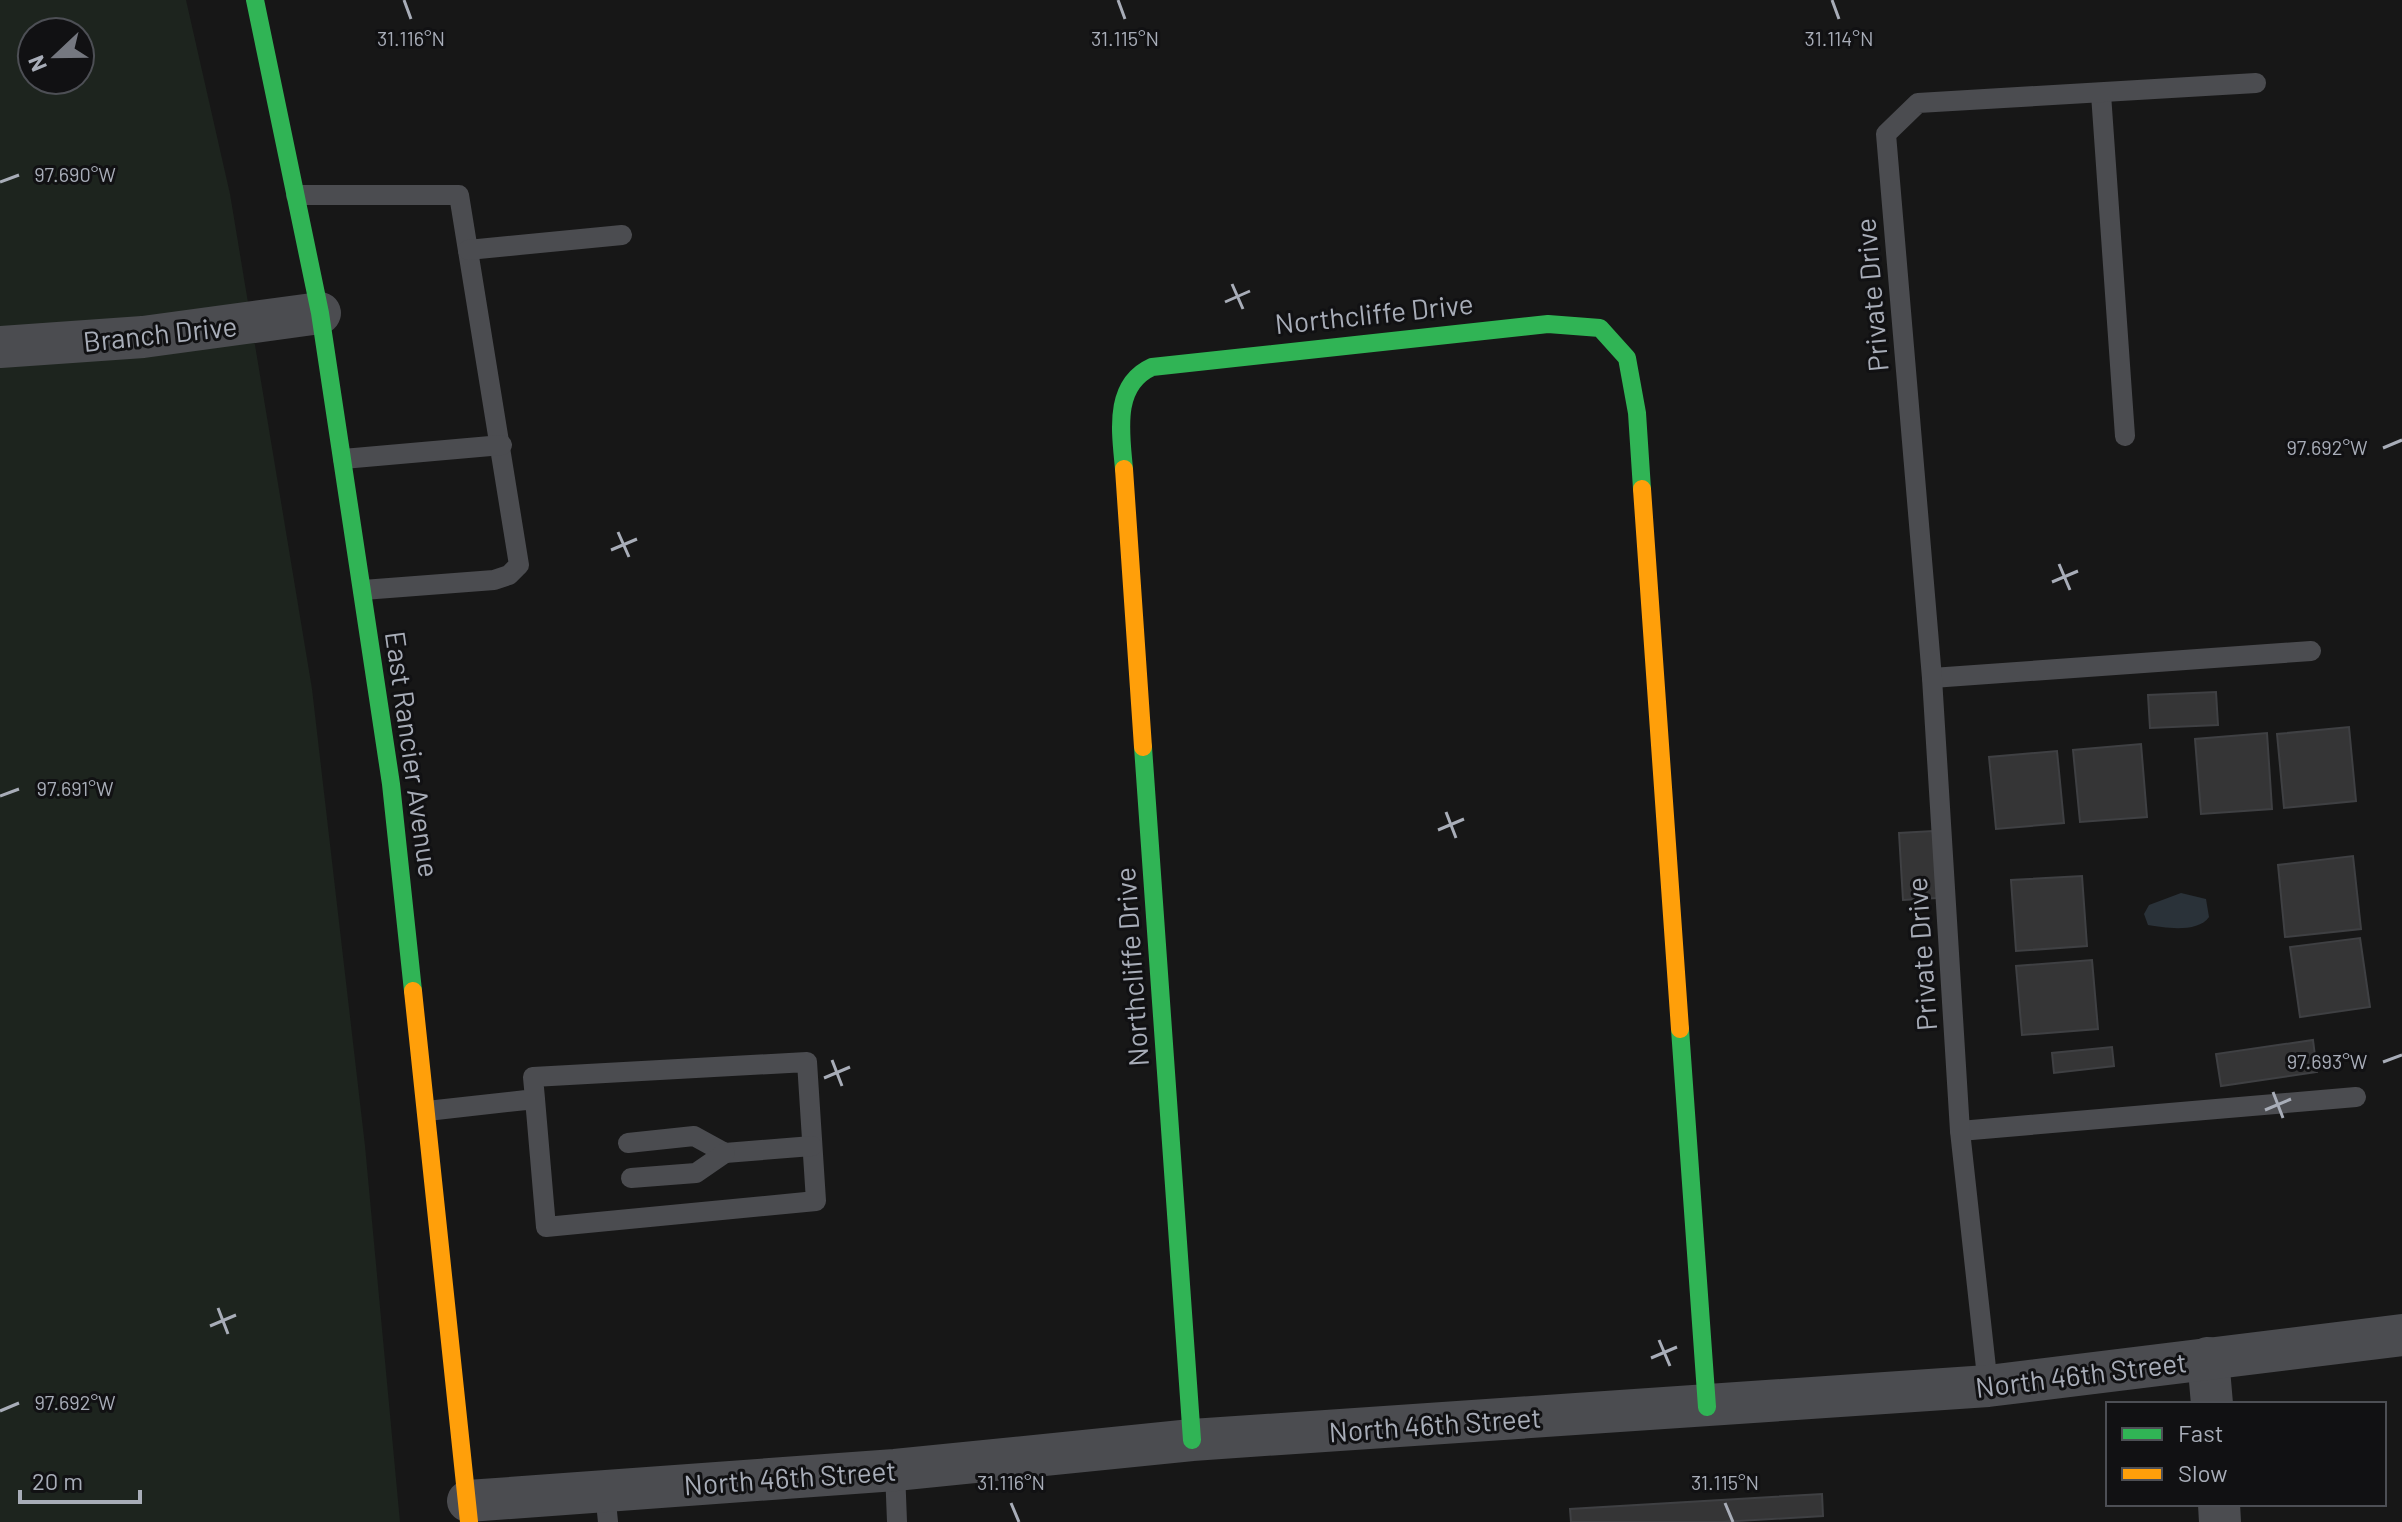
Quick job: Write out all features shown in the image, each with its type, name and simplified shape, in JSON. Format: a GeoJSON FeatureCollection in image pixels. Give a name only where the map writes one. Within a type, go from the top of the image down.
{"type":"FeatureCollection","features":[{"type":"Feature","properties":{"kind":"street","name":"East Rancier Avenue"},"geometry":{"type":"LineString","coordinates":[[255,0],[320,313],[391,784],[468,1512]]}},
{"type":"Feature","properties":{"kind":"street","name":"Branch Drive"},"geometry":{"type":"LineString","coordinates":[[0,347],[143,337],[320,313]]}},
{"type":"Feature","properties":{"kind":"street","name":"Northcliffe Drive"},"geometry":{"type":"LineString","coordinates":[[1192,1440],[1120,413],[1131,379],[1147,367],[1548,324],[1600,328],[1627,358],[1637,413],[1707,1407]]}},
{"type":"Feature","properties":{"kind":"street","name":"North 46th Street"},"geometry":{"type":"LineString","coordinates":[[468,1512],[606,1507],[895,1470],[1192,1440],[1988,1386],[2402,1335]]}},
{"type":"Feature","properties":{"kind":"street"},"geometry":{"type":"LineString","coordinates":[[2208,1358],[2212,1402]]}},
{"type":"Feature","properties":{"kind":"lane","name":"Private Drive"},"geometry":{"type":"LineString","coordinates":[[1988,1386],[1960,1131],[1932,678],[1886,134],[1918,103],[2256,83]]}},
{"type":"Feature","properties":{"kind":"lane"},"geometry":{"type":"LineString","coordinates":[[2101,94],[2125,436]]}},
{"type":"Feature","properties":{"kind":"lane"},"geometry":{"type":"LineString","coordinates":[[296,195],[459,195],[502,445],[519,565],[509,575],[494,580],[363,590]]}},
{"type":"Feature","properties":{"kind":"lane"},"geometry":{"type":"LineString","coordinates":[[468,250],[622,235]]}},
{"type":"Feature","properties":{"kind":"lane"},"geometry":{"type":"LineString","coordinates":[[343,459],[502,445]]}},
{"type":"Feature","properties":{"kind":"lane"},"geometry":{"type":"LineString","coordinates":[[1932,678],[2311,651]]}},
{"type":"Feature","properties":{"kind":"lane"},"geometry":{"type":"LineString","coordinates":[[807,1062],[816,1201],[546,1227],[550,1184],[547,1151],[535,1099],[533,1077],[807,1062]]}},
{"type":"Feature","properties":{"kind":"lane"},"geometry":{"type":"LineString","coordinates":[[1960,1131],[2356,1097]]}},
{"type":"Feature","properties":{"kind":"lane"},"geometry":{"type":"LineString","coordinates":[[427,1111],[535,1099]]}},
{"type":"Feature","properties":{"kind":"lane"},"geometry":{"type":"LineString","coordinates":[[628,1143],[694,1136],[725,1153]]}},
{"type":"Feature","properties":{"kind":"lane"},"geometry":{"type":"LineString","coordinates":[[631,1178],[696,1173],[725,1153],[812,1146]]}},
{"type":"Feature","properties":{"kind":"lane"},"geometry":{"type":"LineString","coordinates":[[895,1470],[897,1522]]}},
{"type":"Feature","properties":{"kind":"shaded area"},"geometry":{"type":"Polygon","coordinates":[[[0,0],[186,0],[230,194],[312,689],[365,1146],[400,1522],[0,1522],[0,0]]]}},
{"type":"Feature","properties":{"kind":"shaded area"},"geometry":{"type":"Polygon","coordinates":[[[2181,893],[2206,899],[2209,917],[2189,927],[2148,925],[2144,914],[2149,905],[2181,893]]]}},
{"type":"Feature","properties":{"kind":"building"},"geometry":{"type":"Polygon","coordinates":[[[2216,692],[2218,725],[2150,728],[2148,695],[2216,692]]]}},
{"type":"Feature","properties":{"kind":"building"},"geometry":{"type":"Polygon","coordinates":[[[2349,727],[2356,801],[2284,808],[2277,734],[2349,727]]]}},
{"type":"Feature","properties":{"kind":"building"},"geometry":{"type":"Polygon","coordinates":[[[2267,733],[2272,809],[2201,814],[2195,739],[2267,733]]]}},
{"type":"Feature","properties":{"kind":"building"},"geometry":{"type":"Polygon","coordinates":[[[2141,744],[2147,817],[2080,822],[2073,750],[2141,744]]]}},
{"type":"Feature","properties":{"kind":"building"},"geometry":{"type":"Polygon","coordinates":[[[2057,751],[2064,823],[1996,829],[1989,757],[2057,751]]]}},
{"type":"Feature","properties":{"kind":"building"},"geometry":{"type":"Polygon","coordinates":[[[1933,831],[1937,898],[1903,900],[1899,833],[1933,831]]]}},
{"type":"Feature","properties":{"kind":"building"},"geometry":{"type":"Polygon","coordinates":[[[2353,856],[2361,929],[2285,937],[2278,865],[2353,856]]]}},
{"type":"Feature","properties":{"kind":"building"},"geometry":{"type":"Polygon","coordinates":[[[2082,876],[2087,946],[2016,951],[2011,880],[2082,876]]]}},
{"type":"Feature","properties":{"kind":"building"},"geometry":{"type":"Polygon","coordinates":[[[2360,938],[2370,1007],[2300,1017],[2290,947],[2360,938]]]}},
{"type":"Feature","properties":{"kind":"building"},"geometry":{"type":"Polygon","coordinates":[[[2092,960],[2098,1029],[2022,1035],[2016,966],[2092,960]]]}},
{"type":"Feature","properties":{"kind":"building"},"geometry":{"type":"Polygon","coordinates":[[[2313,1040],[2317,1072],[2221,1086],[2216,1054],[2313,1040]]]}},
{"type":"Feature","properties":{"kind":"building"},"geometry":{"type":"Polygon","coordinates":[[[2112,1047],[2114,1066],[2054,1073],[2052,1053],[2112,1047]]]}},
{"type":"Feature","properties":{"kind":"building"},"geometry":{"type":"Polygon","coordinates":[[[1822,1494],[1823,1516],[1721,1522],[1571,1522],[1570,1509],[1822,1494]]]}},
{"type":"Feature","properties":{"kind":"traffic: fast"},"geometry":{"type":"LineString","coordinates":[[255,0],[320,313],[391,784],[413,991]]}},
{"type":"Feature","properties":{"kind":"traffic: fast"},"geometry":{"type":"LineString","coordinates":[[1124,469],[1121,426],[1125,398],[1139,375],[1152,367],[1548,324],[1600,328],[1627,358],[1637,413],[1642,489]]}},
{"type":"Feature","properties":{"kind":"traffic: fast"},"geometry":{"type":"LineString","coordinates":[[1143,747],[1192,1440]]}},
{"type":"Feature","properties":{"kind":"traffic: fast"},"geometry":{"type":"LineString","coordinates":[[1680,1029],[1707,1407]]}},
{"type":"Feature","properties":{"kind":"traffic: slow"},"geometry":{"type":"LineString","coordinates":[[1124,469],[1143,747]]}},
{"type":"Feature","properties":{"kind":"traffic: slow"},"geometry":{"type":"LineString","coordinates":[[1642,489],[1680,1029]]}},
{"type":"Feature","properties":{"kind":"traffic: slow"},"geometry":{"type":"LineString","coordinates":[[413,991],[469,1522]]}}]}
